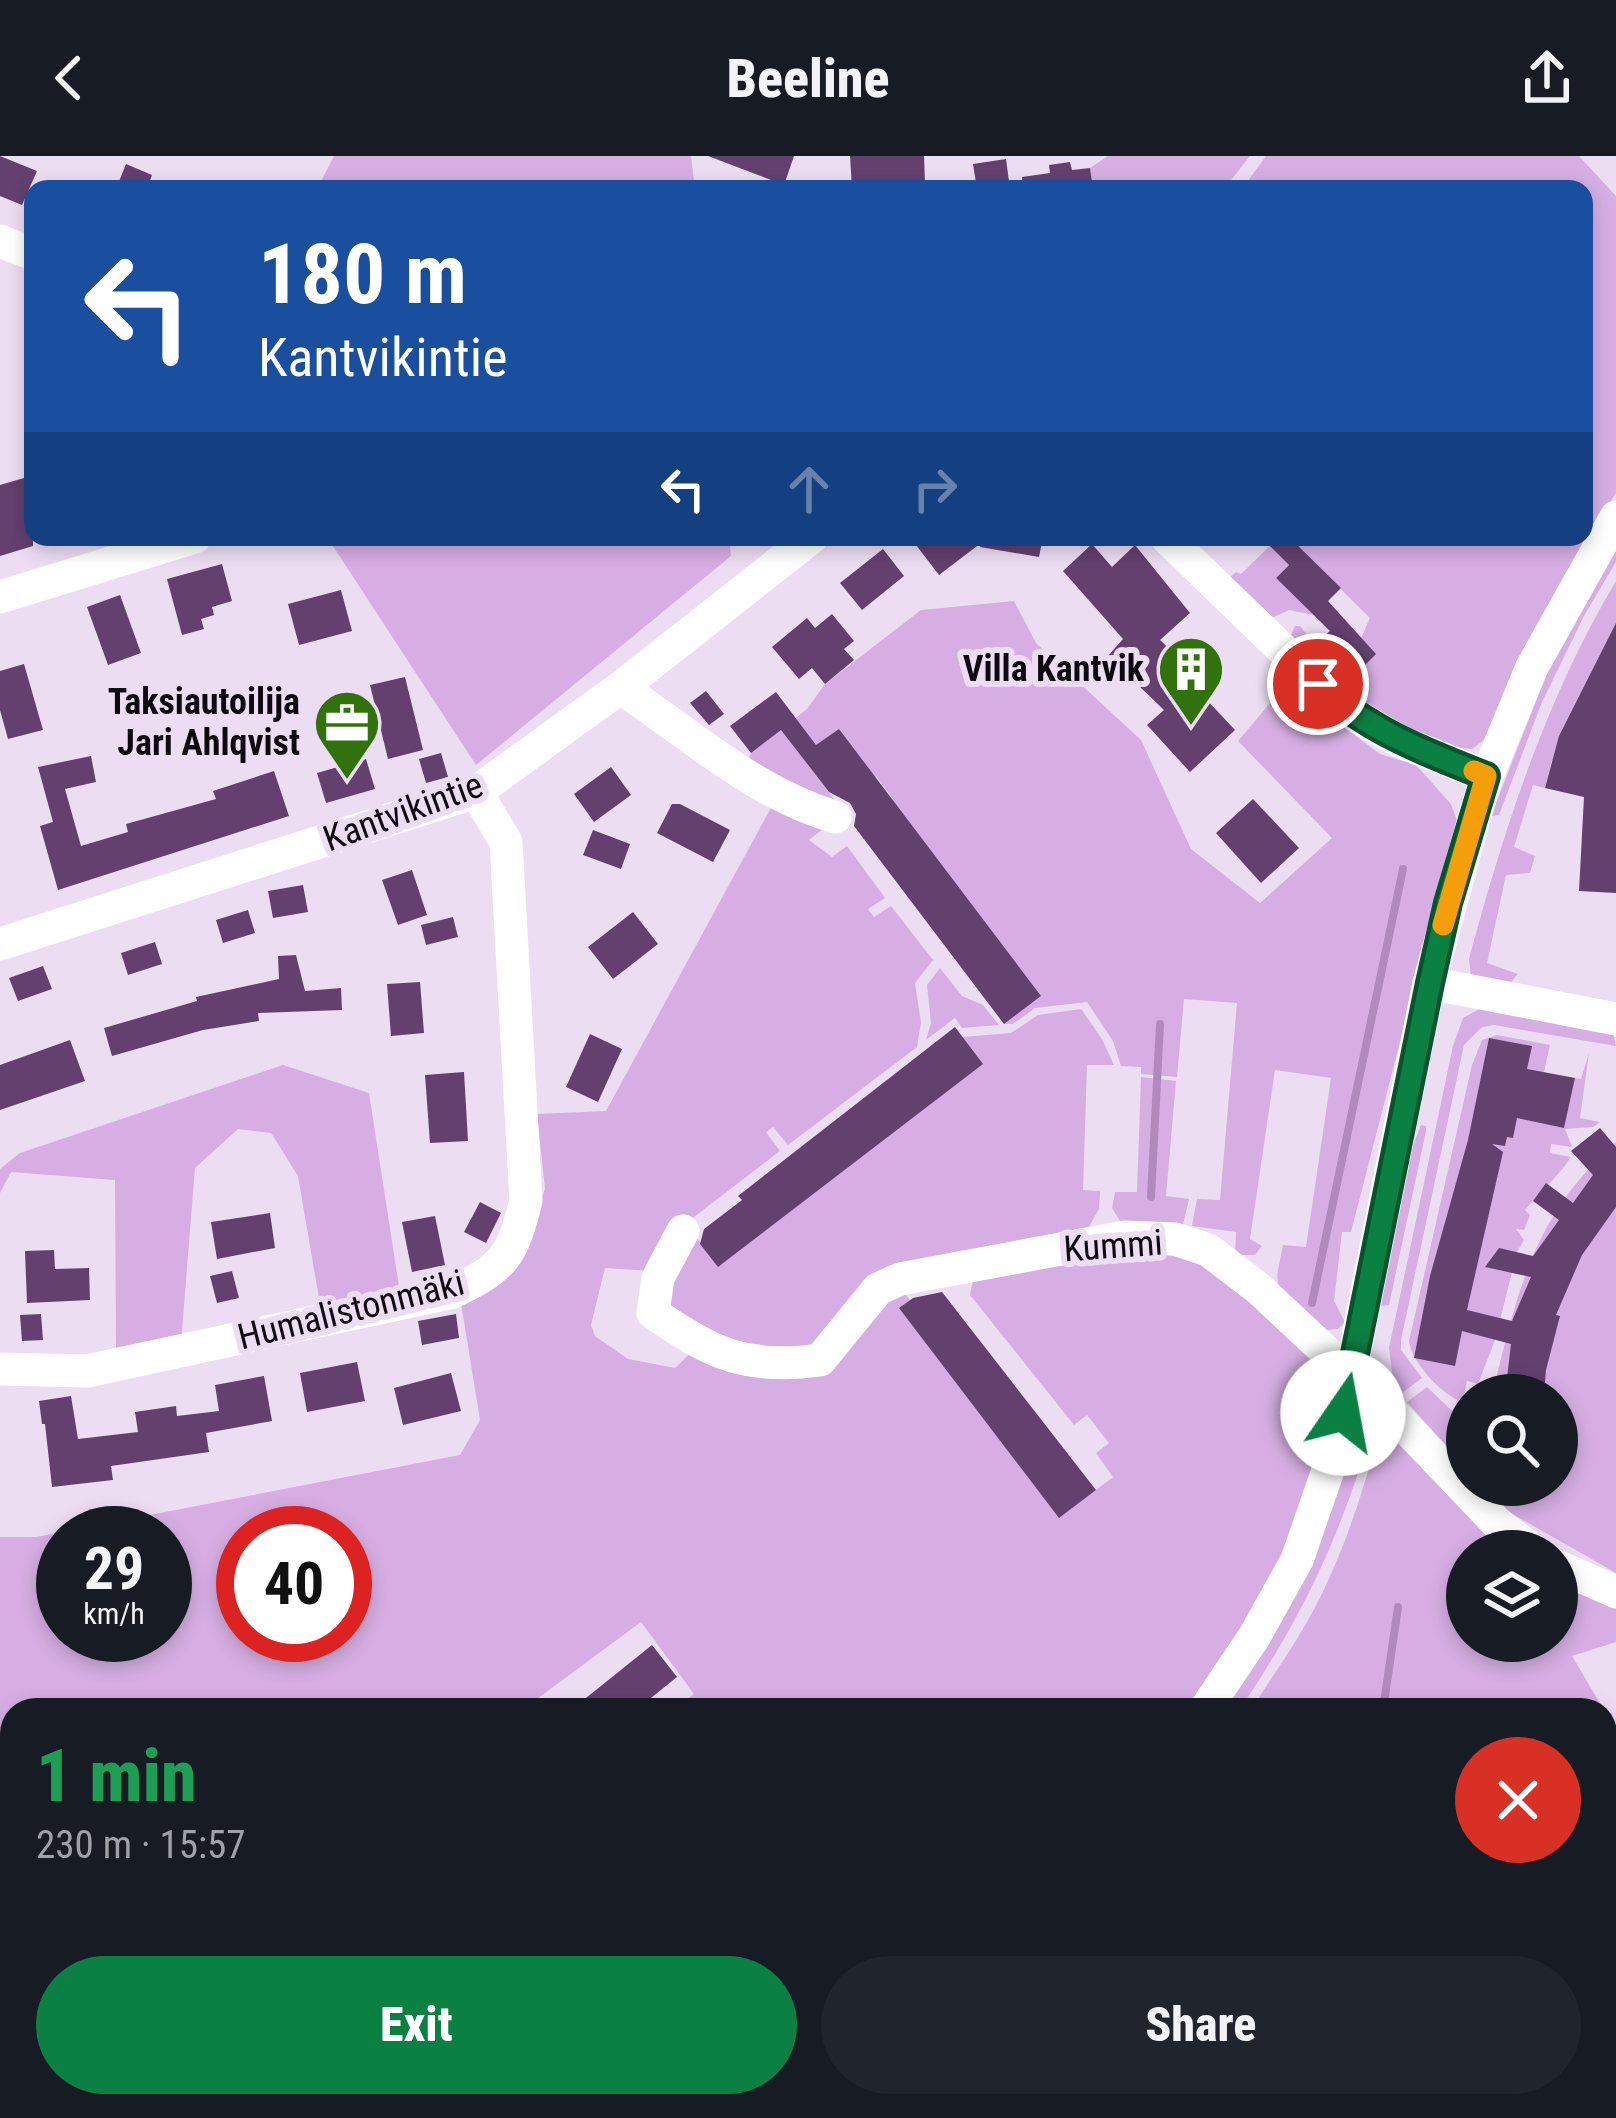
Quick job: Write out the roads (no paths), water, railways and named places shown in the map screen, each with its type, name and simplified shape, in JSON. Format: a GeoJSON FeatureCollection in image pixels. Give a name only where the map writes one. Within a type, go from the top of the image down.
{"type":"FeatureCollection","features":[{"type":"Feature","properties":{"kind":"street"},"geometry":{"type":"LineString","coordinates":[[1213,1698],[1297,1560],[1335,1450],[1430,983],[1486,776],[1532,667],[1616,518]]}},
{"type":"Feature","properties":{"kind":"street"},"geometry":{"type":"LineString","coordinates":[[0,597],[166,546]]}},
{"type":"Feature","properties":{"kind":"street","name":"Kantvikintie"},"geometry":{"type":"LineString","coordinates":[[0,944],[476,791],[621,688],[801,546]]}},
{"type":"Feature","properties":{"kind":"street"},"geometry":{"type":"LineString","coordinates":[[1175,546],[1343,708],[1401,742],[1486,776]]}},
{"type":"Feature","properties":{"kind":"street"},"geometry":{"type":"LineString","coordinates":[[621,688],[758,783],[804,808],[835,817]]}},
{"type":"Feature","properties":{"kind":"street","name":"Humalistonmäki"},"geometry":{"type":"LineString","coordinates":[[0,1369],[87,1371],[453,1292],[490,1274],[506,1255],[514,1244],[526,1201],[506,842],[476,791]]}},
{"type":"Feature","properties":{"kind":"street"},"geometry":{"type":"LineString","coordinates":[[1430,983],[1616,1019]]}},
{"type":"Feature","properties":{"kind":"street","name":"Kummi"},"geometry":{"type":"LineString","coordinates":[[683,1231],[658,1278],[653,1313],[720,1355],[762,1365],[820,1360],[878,1289],[900,1279],[1125,1237],[1175,1239],[1208,1250],[1258,1288],[1506,1530]]}},
{"type":"Feature","properties":{"kind":"street"},"geometry":{"type":"LineString","coordinates":[[1578,1575],[1616,1592]]}},
{"type":"Feature","properties":{"kind":"waterway"},"geometry":{"type":"LineString","coordinates":[[1312,1303],[1403,869]]}},
{"type":"Feature","properties":{"kind":"waterway"},"geometry":{"type":"LineString","coordinates":[[1151,1197],[1160,1024]]}},
{"type":"Feature","properties":{"kind":"waterway"},"geometry":{"type":"LineString","coordinates":[[1385,1698],[1398,1607]]}},
{"type":"Feature","properties":{"kind":"place","name":"Villa Kantvik"},"geometry":{"type":"Point","coordinates":[1191,728]}},
{"type":"Feature","properties":{"kind":"place","name":"Taksiautoilija Jari Ahlqvist"},"geometry":{"type":"Point","coordinates":[347,782]}}]}
